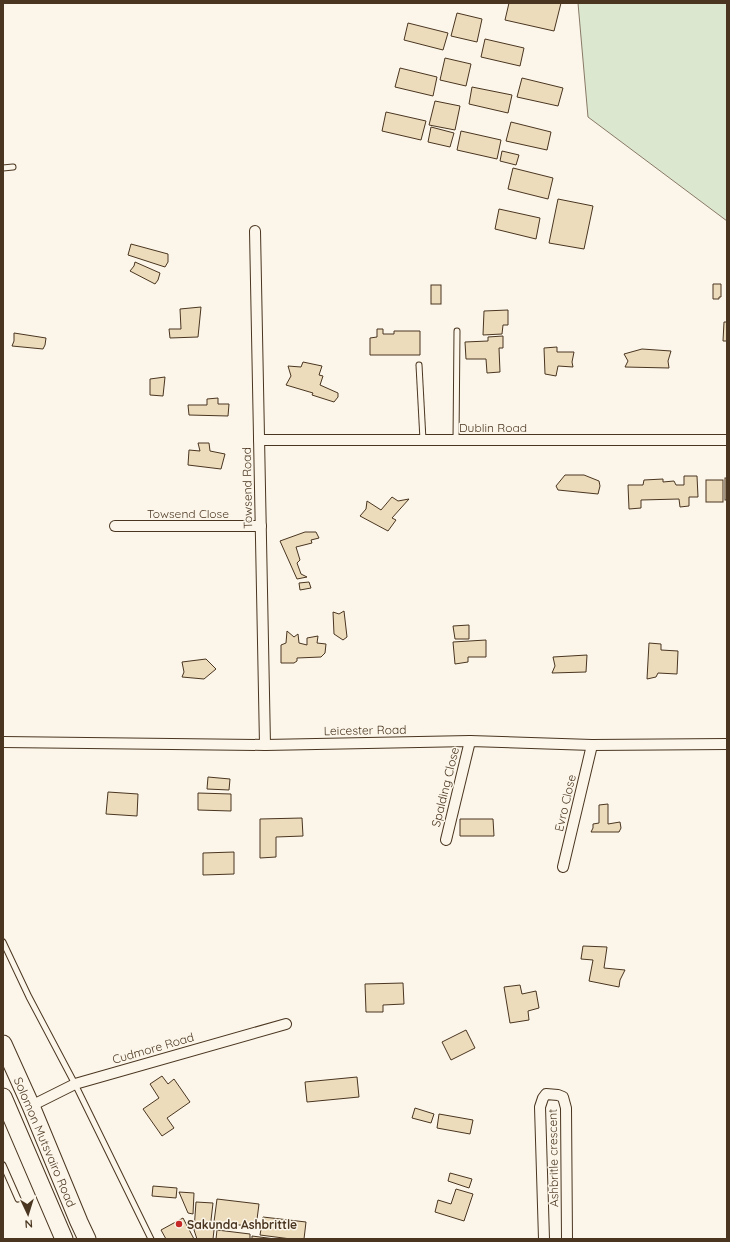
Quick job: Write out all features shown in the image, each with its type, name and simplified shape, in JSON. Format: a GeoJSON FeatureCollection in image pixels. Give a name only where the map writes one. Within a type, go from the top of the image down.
{"type":"FeatureCollection","features":[{"type":"Feature","properties":{"kind":"highway","name":"Solomon Mutsvairo Road"},"geometry":{"type":"LineString","coordinates":[[3,1044],[31,1106],[78,1222],[87,1239]]}},
{"type":"Feature","properties":{"kind":"highway"},"geometry":{"type":"LineString","coordinates":[[3,1097],[64,1239]]}},
{"type":"Feature","properties":{"kind":"street","name":"Towsend Road"},"geometry":{"type":"LineString","coordinates":[[255,231],[265,746]]}},
{"type":"Feature","properties":{"kind":"street","name":"Dublin Road"},"geometry":{"type":"LineString","coordinates":[[259,440],[727,440]]}},
{"type":"Feature","properties":{"kind":"street","name":"Towsend Close"},"geometry":{"type":"LineString","coordinates":[[115,526],[261,526]]}},
{"type":"Feature","properties":{"kind":"street","name":"Leicester Road"},"geometry":{"type":"LineString","coordinates":[[3,742],[265,746],[470,741],[592,744],[727,744]]}},
{"type":"Feature","properties":{"kind":"street","name":"Spalding Close"},"geometry":{"type":"LineString","coordinates":[[446,840],[470,741]]}},
{"type":"Feature","properties":{"kind":"street","name":"Evro Close"},"geometry":{"type":"LineString","coordinates":[[564,867],[592,744]]}},
{"type":"Feature","properties":{"kind":"street","name":"Cudmore Road"},"geometry":{"type":"LineString","coordinates":[[31,1106],[75,1084],[286,1024]]}},
{"type":"Feature","properties":{"kind":"street","name":"Ashbritle crescent"},"geometry":{"type":"LineString","coordinates":[[544,1239],[540,1107],[546,1094],[558,1095],[563,1098],[566,1108],[567,1239]]}},
{"type":"Feature","properties":{"kind":"lane"},"geometry":{"type":"LineString","coordinates":[[3,168],[14,167]]}},
{"type":"Feature","properties":{"kind":"lane"},"geometry":{"type":"LineString","coordinates":[[456,440],[457,331]]}},
{"type":"Feature","properties":{"kind":"lane"},"geometry":{"type":"LineString","coordinates":[[419,365],[423,440]]}},
{"type":"Feature","properties":{"kind":"lane"},"geometry":{"type":"LineString","coordinates":[[3,942],[29,997],[75,1084],[151,1239]]}},
{"type":"Feature","properties":{"kind":"lane"},"geometry":{"type":"LineString","coordinates":[[3,1165],[18,1199]]}},
{"type":"Feature","properties":{"kind":"green space"},"geometry":{"type":"Polygon","coordinates":[[[578,3],[727,3],[727,221],[588,117],[578,3]]]}},
{"type":"Feature","properties":{"kind":"building"},"geometry":{"type":"Polygon","coordinates":[[[509,3],[561,3],[554,31],[505,20],[509,3]]]}},
{"type":"Feature","properties":{"kind":"building"},"geometry":{"type":"Polygon","coordinates":[[[457,13],[482,19],[477,42],[451,36],[457,13]]]}},
{"type":"Feature","properties":{"kind":"building"},"geometry":{"type":"Polygon","coordinates":[[[408,23],[448,33],[443,50],[404,40],[408,23]]]}},
{"type":"Feature","properties":{"kind":"building"},"geometry":{"type":"Polygon","coordinates":[[[485,39],[524,48],[520,66],[481,57],[485,39]]]}},
{"type":"Feature","properties":{"kind":"building"},"geometry":{"type":"Polygon","coordinates":[[[445,58],[471,64],[466,86],[440,80],[445,58]]]}},
{"type":"Feature","properties":{"kind":"building"},"geometry":{"type":"Polygon","coordinates":[[[400,68],[437,77],[433,96],[395,87],[400,68]]]}},
{"type":"Feature","properties":{"kind":"building"},"geometry":{"type":"Polygon","coordinates":[[[522,78],[563,88],[558,106],[517,97],[522,78]]]}},
{"type":"Feature","properties":{"kind":"building"},"geometry":{"type":"Polygon","coordinates":[[[472,87],[512,95],[508,113],[469,104],[472,87]]]}},
{"type":"Feature","properties":{"kind":"building"},"geometry":{"type":"Polygon","coordinates":[[[435,101],[460,106],[455,130],[429,125],[435,101]]]}},
{"type":"Feature","properties":{"kind":"building"},"geometry":{"type":"Polygon","coordinates":[[[386,112],[426,121],[421,140],[382,131],[386,112]]]}},
{"type":"Feature","properties":{"kind":"building"},"geometry":{"type":"Polygon","coordinates":[[[511,122],[551,132],[547,150],[506,141],[511,122]]]}},
{"type":"Feature","properties":{"kind":"building"},"geometry":{"type":"Polygon","coordinates":[[[431,127],[454,133],[450,147],[428,142],[431,127]]]}},
{"type":"Feature","properties":{"kind":"building"},"geometry":{"type":"Polygon","coordinates":[[[461,131],[501,140],[497,159],[457,150],[461,131]]]}},
{"type":"Feature","properties":{"kind":"building"},"geometry":{"type":"Polygon","coordinates":[[[502,151],[519,155],[516,165],[500,161],[502,151]]]}},
{"type":"Feature","properties":{"kind":"building"},"geometry":{"type":"Polygon","coordinates":[[[513,168],[553,178],[548,199],[508,189],[513,168]]]}},
{"type":"Feature","properties":{"kind":"building"},"geometry":{"type":"Polygon","coordinates":[[[558,199],[593,206],[584,249],[549,243],[558,199]]]}},
{"type":"Feature","properties":{"kind":"building"},"geometry":{"type":"Polygon","coordinates":[[[499,209],[540,218],[536,239],[495,229],[499,209]]]}},
{"type":"Feature","properties":{"kind":"building"},"geometry":{"type":"Polygon","coordinates":[[[131,244],[168,254],[168,262],[165,267],[128,255],[131,244]]]}},
{"type":"Feature","properties":{"kind":"building"},"geometry":{"type":"Polygon","coordinates":[[[135,262],[160,273],[155,284],[130,271],[135,262]]]}},
{"type":"Feature","properties":{"kind":"building"},"geometry":{"type":"Polygon","coordinates":[[[713,284],[721,284],[721,297],[719,297],[719,299],[713,299],[713,284]]]}},
{"type":"Feature","properties":{"kind":"building"},"geometry":{"type":"Polygon","coordinates":[[[431,285],[441,285],[441,304],[431,304],[431,285]]]}},
{"type":"Feature","properties":{"kind":"building"},"geometry":{"type":"Polygon","coordinates":[[[201,307],[198,337],[170,338],[169,329],[181,329],[180,309],[201,307]]]}},
{"type":"Feature","properties":{"kind":"building"},"geometry":{"type":"Polygon","coordinates":[[[508,310],[508,325],[503,325],[502,334],[483,335],[484,311],[508,310]]]}},
{"type":"Feature","properties":{"kind":"building"},"geometry":{"type":"Polygon","coordinates":[[[724,322],[727,322],[727,341],[723,341],[724,322]]]}},
{"type":"Feature","properties":{"kind":"building"},"geometry":{"type":"Polygon","coordinates":[[[377,329],[383,329],[383,334],[394,334],[394,331],[420,331],[420,355],[370,355],[370,338],[377,337],[377,329]]]}},
{"type":"Feature","properties":{"kind":"building"},"geometry":{"type":"Polygon","coordinates":[[[14,333],[46,338],[45,345],[43,349],[12,346],[14,341],[14,333]]]}},
{"type":"Feature","properties":{"kind":"building"},"geometry":{"type":"Polygon","coordinates":[[[503,336],[503,348],[499,348],[500,372],[487,373],[486,359],[466,359],[465,342],[488,341],[488,337],[503,336]]]}},
{"type":"Feature","properties":{"kind":"building"},"geometry":{"type":"Polygon","coordinates":[[[557,347],[557,352],[574,352],[572,362],[573,367],[558,366],[556,376],[545,374],[544,348],[557,347]]]}},
{"type":"Feature","properties":{"kind":"building"},"geometry":{"type":"Polygon","coordinates":[[[642,349],[671,351],[668,361],[669,368],[625,367],[628,361],[624,354],[642,349]]]}},
{"type":"Feature","properties":{"kind":"building"},"geometry":{"type":"Polygon","coordinates":[[[303,362],[322,366],[319,375],[323,376],[320,385],[338,393],[338,397],[334,402],[312,395],[313,393],[286,385],[291,376],[288,366],[301,367],[303,362]]]}},
{"type":"Feature","properties":{"kind":"building"},"geometry":{"type":"Polygon","coordinates":[[[165,377],[163,396],[150,395],[150,379],[165,377]]]}},
{"type":"Feature","properties":{"kind":"building"},"geometry":{"type":"Polygon","coordinates":[[[218,398],[218,404],[229,404],[228,416],[189,415],[188,405],[207,405],[207,399],[218,398]]]}},
{"type":"Feature","properties":{"kind":"building"},"geometry":{"type":"Polygon","coordinates":[[[198,443],[209,443],[210,451],[225,454],[221,469],[188,465],[189,450],[200,451],[198,443]]]}},
{"type":"Feature","properties":{"kind":"building"},"geometry":{"type":"Polygon","coordinates":[[[565,475],[584,475],[599,481],[600,486],[598,494],[558,490],[556,486],[565,475]]]}},
{"type":"Feature","properties":{"kind":"building"},"geometry":{"type":"Polygon","coordinates":[[[684,476],[697,476],[698,497],[689,497],[689,506],[680,507],[679,499],[641,500],[641,508],[629,509],[628,485],[643,485],[644,480],[663,479],[663,482],[674,481],[676,485],[684,485],[684,476]]]}},
{"type":"Feature","properties":{"kind":"building"},"geometry":{"type":"Polygon","coordinates":[[[725,478],[727,478],[727,500],[725,500],[725,478]]]}},
{"type":"Feature","properties":{"kind":"building"},"geometry":{"type":"Polygon","coordinates":[[[706,480],[723,480],[723,502],[706,502],[706,480]]]}},
{"type":"Feature","properties":{"kind":"building"},"geometry":{"type":"Polygon","coordinates":[[[392,497],[398,501],[409,499],[392,518],[396,520],[388,531],[360,516],[366,509],[367,501],[381,510],[392,497]]]}},
{"type":"Feature","properties":{"kind":"building"},"geometry":{"type":"Polygon","coordinates":[[[305,532],[316,532],[319,538],[311,540],[312,543],[296,547],[300,560],[297,563],[301,574],[307,577],[297,579],[280,541],[305,532]]]}},
{"type":"Feature","properties":{"kind":"building"},"geometry":{"type":"Polygon","coordinates":[[[309,582],[311,588],[300,590],[299,583],[309,582]]]}},
{"type":"Feature","properties":{"kind":"building"},"geometry":{"type":"Polygon","coordinates":[[[344,611],[347,637],[343,640],[334,634],[333,612],[339,614],[344,611]]]}},
{"type":"Feature","properties":{"kind":"building"},"geometry":{"type":"Polygon","coordinates":[[[469,625],[469,639],[455,639],[453,626],[469,625]]]}},
{"type":"Feature","properties":{"kind":"building"},"geometry":{"type":"Polygon","coordinates":[[[287,631],[294,637],[298,634],[299,643],[307,645],[307,638],[318,636],[317,643],[326,644],[325,653],[321,657],[297,658],[297,661],[294,663],[281,663],[281,645],[286,643],[287,631]]]}},
{"type":"Feature","properties":{"kind":"building"},"geometry":{"type":"Polygon","coordinates":[[[486,640],[486,657],[468,657],[468,662],[455,664],[453,642],[486,640]]]}},
{"type":"Feature","properties":{"kind":"building"},"geometry":{"type":"Polygon","coordinates":[[[649,643],[661,644],[661,650],[678,651],[677,674],[658,673],[656,677],[647,679],[649,643]]]}},
{"type":"Feature","properties":{"kind":"building"},"geometry":{"type":"Polygon","coordinates":[[[587,655],[586,672],[552,673],[555,666],[553,657],[587,655]]]}},
{"type":"Feature","properties":{"kind":"building"},"geometry":{"type":"Polygon","coordinates":[[[206,659],[216,669],[204,679],[182,677],[184,672],[182,662],[206,659]]]}},
{"type":"Feature","properties":{"kind":"building"},"geometry":{"type":"Polygon","coordinates":[[[208,777],[230,779],[229,790],[207,789],[208,777]]]}},
{"type":"Feature","properties":{"kind":"building"},"geometry":{"type":"Polygon","coordinates":[[[108,792],[138,794],[137,816],[106,814],[108,792]]]}},
{"type":"Feature","properties":{"kind":"building"},"geometry":{"type":"Polygon","coordinates":[[[198,793],[231,794],[231,811],[198,810],[198,793]]]}},
{"type":"Feature","properties":{"kind":"building"},"geometry":{"type":"Polygon","coordinates":[[[608,804],[608,824],[620,822],[621,828],[619,832],[591,832],[593,824],[599,823],[599,805],[608,804]]]}},
{"type":"Feature","properties":{"kind":"building"},"geometry":{"type":"Polygon","coordinates":[[[302,818],[303,836],[276,837],[276,857],[260,858],[260,819],[302,818]]]}},
{"type":"Feature","properties":{"kind":"building"},"geometry":{"type":"Polygon","coordinates":[[[460,819],[493,819],[494,836],[460,836],[460,819]]]}},
{"type":"Feature","properties":{"kind":"building"},"geometry":{"type":"Polygon","coordinates":[[[234,852],[234,874],[203,875],[203,853],[234,852]]]}},
{"type":"Feature","properties":{"kind":"building"},"geometry":{"type":"Polygon","coordinates":[[[583,946],[607,947],[604,968],[625,970],[620,980],[619,987],[589,981],[593,960],[581,959],[583,946]]]}},
{"type":"Feature","properties":{"kind":"building"},"geometry":{"type":"Polygon","coordinates":[[[403,983],[404,1004],[383,1005],[383,1012],[366,1012],[365,984],[403,983]]]}},
{"type":"Feature","properties":{"kind":"building"},"geometry":{"type":"Polygon","coordinates":[[[520,985],[522,994],[536,991],[539,1008],[528,1011],[529,1020],[510,1023],[504,987],[520,985]]]}},
{"type":"Feature","properties":{"kind":"building"},"geometry":{"type":"Polygon","coordinates":[[[466,1030],[475,1048],[451,1060],[442,1042],[466,1030]]]}},
{"type":"Feature","properties":{"kind":"building"},"geometry":{"type":"Polygon","coordinates":[[[162,1076],[168,1084],[174,1079],[190,1102],[167,1118],[174,1128],[162,1136],[143,1109],[159,1098],[150,1084],[162,1076]]]}},
{"type":"Feature","properties":{"kind":"building"},"geometry":{"type":"Polygon","coordinates":[[[357,1077],[359,1097],[307,1102],[305,1082],[357,1077]]]}},
{"type":"Feature","properties":{"kind":"building"},"geometry":{"type":"Polygon","coordinates":[[[415,1108],[434,1114],[431,1123],[412,1118],[415,1108]]]}},
{"type":"Feature","properties":{"kind":"building"},"geometry":{"type":"Polygon","coordinates":[[[439,1114],[473,1120],[470,1134],[437,1128],[439,1114]]]}},
{"type":"Feature","properties":{"kind":"building"},"geometry":{"type":"Polygon","coordinates":[[[450,1173],[472,1179],[469,1188],[448,1181],[450,1173]]]}},
{"type":"Feature","properties":{"kind":"building"},"geometry":{"type":"Polygon","coordinates":[[[153,1186],[177,1188],[176,1198],[152,1196],[153,1186]]]}},
{"type":"Feature","properties":{"kind":"building"},"geometry":{"type":"Polygon","coordinates":[[[456,1189],[473,1194],[464,1221],[435,1212],[438,1200],[451,1204],[456,1189]]]}},
{"type":"Feature","properties":{"kind":"building"},"geometry":{"type":"Polygon","coordinates":[[[179,1192],[194,1193],[193,1214],[188,1213],[179,1192]]]}},
{"type":"Feature","properties":{"kind":"building"},"geometry":{"type":"Polygon","coordinates":[[[217,1199],[259,1204],[256,1227],[214,1222],[217,1199]]]}},
{"type":"Feature","properties":{"kind":"building"},"geometry":{"type":"Polygon","coordinates":[[[196,1202],[213,1203],[210,1229],[214,1230],[213,1239],[197,1239],[194,1230],[196,1202]]]}},
{"type":"Feature","properties":{"kind":"building"},"geometry":{"type":"Polygon","coordinates":[[[263,1217],[306,1222],[304,1239],[260,1235],[263,1217]]]}},
{"type":"Feature","properties":{"kind":"building","name":"Sakunda Ashbrittle"},"geometry":{"type":"Polygon","coordinates":[[[183,1218],[194,1239],[166,1239],[161,1230],[183,1218]]]}},
{"type":"Feature","properties":{"kind":"building"},"geometry":{"type":"Polygon","coordinates":[[[217,1230],[250,1234],[250,1239],[216,1239],[217,1230]]]}},
{"type":"Feature","properties":{"kind":"building"},"geometry":{"type":"Polygon","coordinates":[[[252,1236],[275,1239],[252,1239],[252,1236]]]}},
{"type":"Feature","properties":{"kind":"place","name":"Sakunda Ashbrittle"},"geometry":{"type":"Point","coordinates":[179,1224]}}]}
